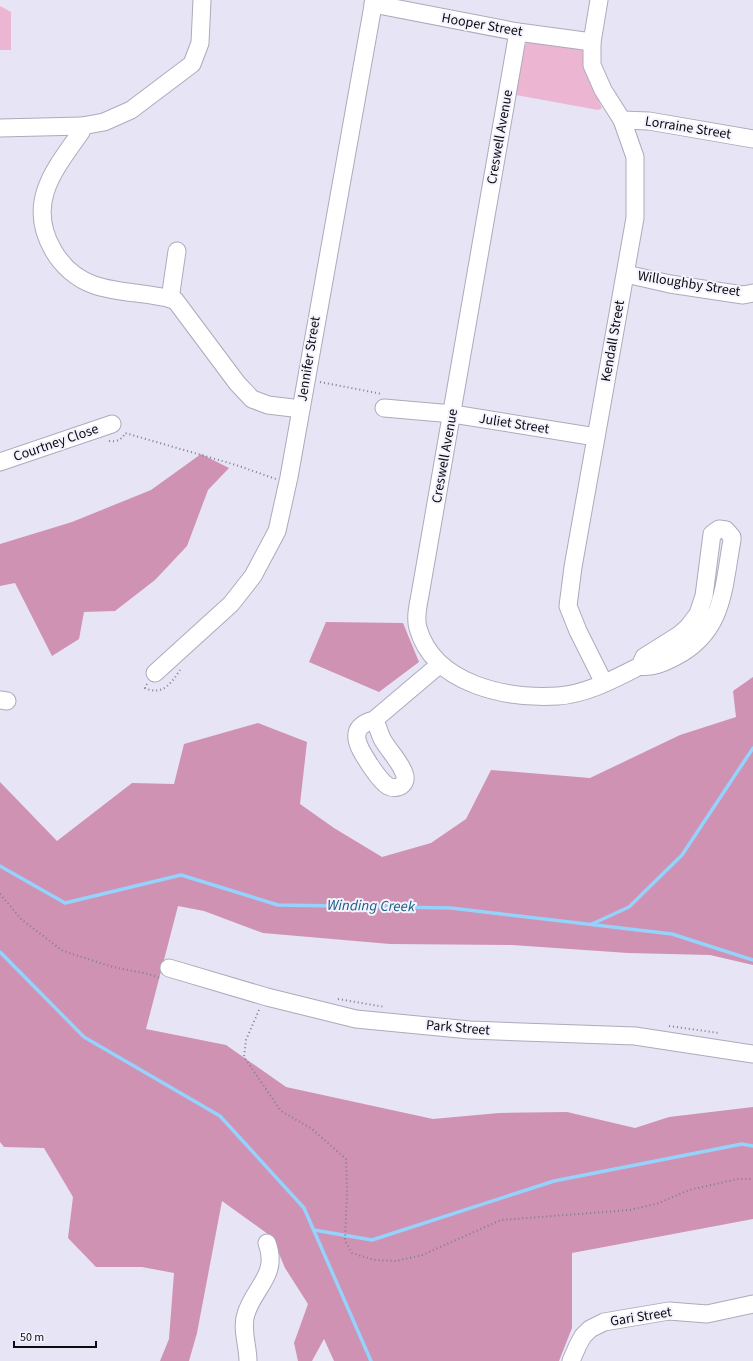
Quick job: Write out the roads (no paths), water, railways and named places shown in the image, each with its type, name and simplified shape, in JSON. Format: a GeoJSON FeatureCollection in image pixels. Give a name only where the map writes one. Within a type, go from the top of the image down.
{"type":"FeatureCollection","features":[{"type":"Feature","properties":{"kind":"street"},"geometry":{"type":"LineString","coordinates":[[0,128],[82,126],[104,122],[131,110],[192,64],[200,43],[202,0]]}},
{"type":"Feature","properties":{"kind":"street","name":"Kendall Street"},"geometry":{"type":"LineString","coordinates":[[599,0],[592,42],[592,65],[603,90],[622,120],[635,157],[635,218],[573,567],[568,606],[578,631],[604,684]]}},
{"type":"Feature","properties":{"kind":"street","name":"Hooper Street"},"geometry":{"type":"LineString","coordinates":[[373,2],[518,32],[592,42]]}},
{"type":"Feature","properties":{"kind":"street","name":"Jennifer Street"},"geometry":{"type":"LineString","coordinates":[[154,673],[232,604],[252,576],[277,531],[288,483],[373,2]]}},
{"type":"Feature","properties":{"kind":"street","name":"Creswell Avenue"},"geometry":{"type":"LineString","coordinates":[[518,32],[453,414],[417,610],[418,627],[423,641],[439,665],[458,678],[489,689],[528,695],[558,696],[583,691],[604,684],[640,666],[648,667],[664,663],[690,650],[702,639],[710,627],[719,606],[732,540],[732,537],[726,530],[719,529],[712,534],[704,596],[698,614],[679,635],[644,657],[640,666]]}},
{"type":"Feature","properties":{"kind":"street","name":"Lorraine Street"},"geometry":{"type":"LineString","coordinates":[[622,120],[649,121],[753,139]]}},
{"type":"Feature","properties":{"kind":"street"},"geometry":{"type":"LineString","coordinates":[[82,126],[82,132],[50,176],[42,214],[43,229],[46,239],[60,262],[86,282],[116,290],[175,300],[237,383],[252,399],[268,405],[301,409]]}},
{"type":"Feature","properties":{"kind":"street"},"geometry":{"type":"LineString","coordinates":[[170,299],[177,251]]}},
{"type":"Feature","properties":{"kind":"street","name":"Willoughby Street"},"geometry":{"type":"LineString","coordinates":[[626,274],[670,284],[743,294],[753,293]]}},
{"type":"Feature","properties":{"kind":"street","name":"Juliet Street"},"geometry":{"type":"LineString","coordinates":[[384,401],[596,438]]}},
{"type":"Feature","properties":{"kind":"street","name":"Courtney Close"},"geometry":{"type":"LineString","coordinates":[[0,462],[112,424]]}},
{"type":"Feature","properties":{"kind":"street"},"geometry":{"type":"LineString","coordinates":[[374,720],[439,665]]}},
{"type":"Feature","properties":{"kind":"street","name":"Park Street"},"geometry":{"type":"LineString","coordinates":[[166,974],[356,1019],[470,1030],[635,1036],[753,1054]]}},
{"type":"Feature","properties":{"kind":"street"},"geometry":{"type":"LineString","coordinates":[[248,1361],[245,1319],[271,1264],[270,1252],[267,1243]]}},
{"type":"Feature","properties":{"kind":"street","name":"Gari Street"},"geometry":{"type":"LineString","coordinates":[[571,1361],[580,1340],[590,1329],[604,1322],[669,1311],[707,1314],[753,1304]]}},
{"type":"Feature","properties":{"kind":"waterway"},"geometry":{"type":"LineString","coordinates":[[592,924],[629,907],[682,855],[753,748]]}},
{"type":"Feature","properties":{"kind":"waterway","name":"Winding Creek"},"geometry":{"type":"LineString","coordinates":[[0,866],[65,903],[181,875],[278,905],[451,908],[672,934],[753,960]]}},
{"type":"Feature","properties":{"kind":"waterway"},"geometry":{"type":"LineString","coordinates":[[0,952],[84,1037],[220,1116],[304,1208],[371,1361]]}},
{"type":"Feature","properties":{"kind":"waterway"},"geometry":{"type":"LineString","coordinates":[[314,1230],[372,1240],[554,1181],[742,1144],[753,1146]]}}]}
